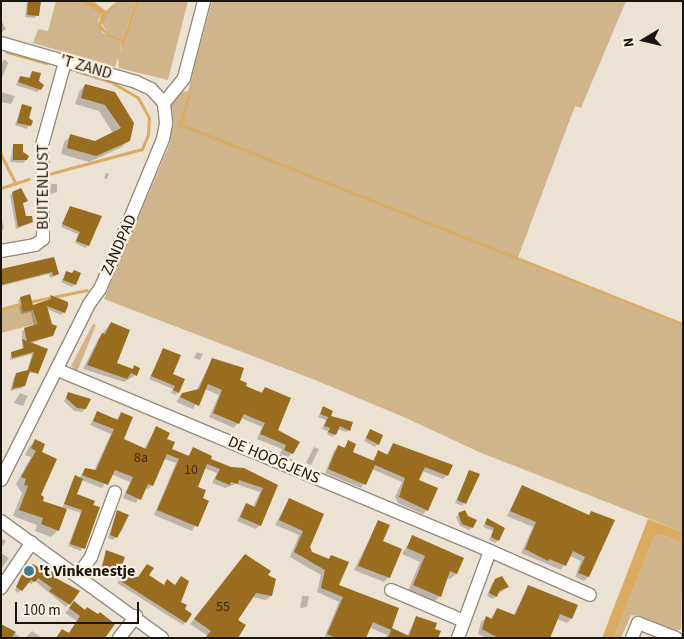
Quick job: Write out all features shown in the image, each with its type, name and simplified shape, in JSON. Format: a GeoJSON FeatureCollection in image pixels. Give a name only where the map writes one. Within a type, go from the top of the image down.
{"type":"FeatureCollection","features":[{"type":"Feature","properties":{"kind":"street"},"geometry":{"type":"LineString","coordinates":[[164,102],[184,78],[204,1]]}},
{"type":"Feature","properties":{"kind":"street","name":"'T ZAND"},"geometry":{"type":"LineString","coordinates":[[1,43],[136,82],[151,89],[164,102]]}},
{"type":"Feature","properties":{"kind":"street","name":"BUITENLUST"},"geometry":{"type":"LineString","coordinates":[[1,251],[35,245],[43,239],[42,145],[65,62]]}},
{"type":"Feature","properties":{"kind":"street","name":"ZANDPAD"},"geometry":{"type":"LineString","coordinates":[[1,480],[58,370],[89,304],[100,290],[163,139],[166,123],[164,102]]}},
{"type":"Feature","properties":{"kind":"street","name":"DE HOOGJENS"},"geometry":{"type":"LineString","coordinates":[[58,370],[490,551],[590,595]]}},
{"type":"Feature","properties":{"kind":"street"},"geometry":{"type":"LineString","coordinates":[[78,575],[91,557],[114,492]]}},
{"type":"Feature","properties":{"kind":"street"},"geometry":{"type":"LineString","coordinates":[[1,521],[136,616],[162,638]]}},
{"type":"Feature","properties":{"kind":"street"},"geometry":{"type":"LineString","coordinates":[[1,588],[32,542]]}},
{"type":"Feature","properties":{"kind":"street"},"geometry":{"type":"LineString","coordinates":[[458,638],[490,551]]}},
{"type":"Feature","properties":{"kind":"street"},"geometry":{"type":"LineString","coordinates":[[391,590],[464,621]]}},
{"type":"Feature","properties":{"kind":"street"},"geometry":{"type":"LineString","coordinates":[[119,638],[136,616]]}},
{"type":"Feature","properties":{"kind":"street"},"geometry":{"type":"LineString","coordinates":[[632,638],[638,622],[676,638]]}},
{"type":"Feature","properties":{"kind":"shaded area"},"geometry":{"type":"Polygon","coordinates":[[[56,1],[82,1],[93,6],[101,14],[98,21],[103,33],[122,42],[121,52],[139,1],[188,1],[168,80],[119,68],[118,58],[115,67],[33,43],[38,29],[48,31],[56,1]]]}},
{"type":"Feature","properties":{"kind":"shaded area"},"geometry":{"type":"Polygon","coordinates":[[[82,1],[93,1],[106,11],[117,1],[101,25],[109,34],[123,39],[136,1],[139,1],[122,51],[122,42],[108,36],[98,27],[101,14],[82,1]]]}},
{"type":"Feature","properties":{"kind":"shaded area"},"geometry":{"type":"Polygon","coordinates":[[[117,1],[136,1],[123,39],[109,34],[101,23],[117,1]]]}},
{"type":"Feature","properties":{"kind":"shaded area"},"geometry":{"type":"Polygon","coordinates":[[[212,1],[626,1],[581,108],[575,106],[517,260],[683,326],[683,532],[479,452],[406,418],[315,380],[104,299],[170,143],[166,141],[171,105],[182,92],[188,91],[212,1]]]}},
{"type":"Feature","properties":{"kind":"shaded area"},"geometry":{"type":"Polygon","coordinates":[[[31,303],[36,324],[1,333],[1,310],[31,303]]]}},
{"type":"Feature","properties":{"kind":"shaded area"},"geometry":{"type":"Polygon","coordinates":[[[93,324],[96,325],[77,372],[71,366],[93,324]]]}},
{"type":"Feature","properties":{"kind":"shaded area"},"geometry":{"type":"Polygon","coordinates":[[[648,519],[683,532],[683,543],[660,534],[654,537],[614,638],[602,638],[648,519]]]}},
{"type":"Feature","properties":{"kind":"shaded area"},"geometry":{"type":"Polygon","coordinates":[[[660,534],[683,543],[681,629],[674,632],[643,617],[631,615],[621,638],[614,638],[654,537],[660,534]]]}},
{"type":"Feature","properties":{"kind":"building"},"geometry":{"type":"Polygon","coordinates":[[[28,1],[41,1],[39,16],[27,15],[28,1]]]}},
{"type":"Feature","properties":{"kind":"building"},"geometry":{"type":"Polygon","coordinates":[[[32,71],[41,73],[39,81],[44,85],[41,90],[18,82],[20,76],[30,78],[32,71]]]}},
{"type":"Feature","properties":{"kind":"building"},"geometry":{"type":"Polygon","coordinates":[[[85,84],[115,92],[134,123],[130,141],[96,156],[67,148],[70,134],[95,141],[121,128],[105,105],[81,98],[85,84]]]}},
{"type":"Feature","properties":{"kind":"building"},"geometry":{"type":"Polygon","coordinates":[[[22,104],[32,107],[29,118],[33,121],[31,126],[17,123],[22,104]]]}},
{"type":"Feature","properties":{"kind":"building"},"geometry":{"type":"Polygon","coordinates":[[[13,144],[23,144],[23,152],[29,156],[27,160],[13,160],[13,144]]]}},
{"type":"Feature","properties":{"kind":"building"},"geometry":{"type":"Polygon","coordinates":[[[21,188],[28,201],[23,203],[26,216],[32,216],[33,222],[18,227],[12,192],[21,188]]]}},
{"type":"Feature","properties":{"kind":"building"},"geometry":{"type":"Polygon","coordinates":[[[70,206],[102,216],[89,246],[76,241],[80,232],[62,224],[70,206]]]}},
{"type":"Feature","properties":{"kind":"building"},"geometry":{"type":"Polygon","coordinates":[[[54,257],[59,274],[53,276],[52,272],[1,285],[1,269],[54,257]]]}},
{"type":"Feature","properties":{"kind":"building"},"geometry":{"type":"Polygon","coordinates":[[[74,270],[81,273],[76,285],[63,280],[66,271],[72,273],[74,270]]]}},
{"type":"Feature","properties":{"kind":"building"},"geometry":{"type":"Polygon","coordinates":[[[30,294],[33,305],[51,299],[50,295],[68,302],[68,306],[65,313],[47,306],[52,324],[57,326],[53,336],[30,342],[48,349],[38,374],[30,371],[25,386],[12,389],[16,373],[28,370],[34,352],[12,358],[11,352],[24,348],[22,339],[27,341],[24,328],[37,324],[33,310],[23,312],[20,297],[30,294]]]}},
{"type":"Feature","properties":{"kind":"building"},"geometry":{"type":"Polygon","coordinates":[[[111,322],[130,330],[117,363],[133,369],[134,365],[140,368],[137,376],[131,373],[127,379],[87,365],[102,333],[105,334],[111,322]]]}},
{"type":"Feature","properties":{"kind":"building"},"geometry":{"type":"Polygon","coordinates":[[[163,348],[181,355],[173,374],[185,379],[179,393],[173,390],[175,386],[151,376],[163,348]]]}},
{"type":"Feature","properties":{"kind":"building"},"geometry":{"type":"Polygon","coordinates":[[[212,358],[244,368],[240,380],[247,383],[246,386],[262,393],[265,387],[291,398],[278,430],[300,442],[293,454],[284,450],[286,445],[260,434],[265,423],[244,414],[239,424],[213,413],[222,390],[208,384],[199,406],[180,397],[182,393],[199,389],[212,358]]]}},
{"type":"Feature","properties":{"kind":"building"},"geometry":{"type":"Polygon","coordinates":[[[68,392],[91,399],[86,409],[77,408],[66,398],[68,392]]]}},
{"type":"Feature","properties":{"kind":"building"},"geometry":{"type":"Polygon","coordinates":[[[323,406],[333,411],[331,416],[353,422],[350,431],[340,426],[336,435],[328,432],[330,428],[324,426],[328,417],[320,414],[323,406]]]}},
{"type":"Feature","properties":{"kind":"building"},"geometry":{"type":"Polygon","coordinates":[[[97,411],[118,420],[121,412],[133,417],[124,439],[146,449],[156,426],[170,433],[167,439],[175,442],[172,449],[189,456],[193,447],[212,456],[211,459],[231,467],[244,468],[278,485],[261,526],[240,517],[246,503],[255,507],[263,488],[239,480],[238,484],[231,482],[230,485],[215,479],[220,469],[207,464],[198,487],[206,490],[203,498],[209,501],[198,527],[157,510],[179,459],[167,454],[153,486],[148,484],[141,500],[126,493],[133,477],[115,470],[108,485],[82,475],[85,468],[96,470],[114,429],[93,421],[97,411]]]}},
{"type":"Feature","properties":{"kind":"building"},"geometry":{"type":"Polygon","coordinates":[[[370,429],[383,435],[379,445],[366,438],[370,429]]]}},
{"type":"Feature","properties":{"kind":"building"},"geometry":{"type":"Polygon","coordinates":[[[35,439],[45,444],[42,452],[57,459],[41,495],[44,497],[43,501],[67,509],[59,531],[41,524],[43,518],[19,510],[28,486],[24,485],[26,479],[21,477],[36,451],[31,448],[35,439]]]}},
{"type":"Feature","properties":{"kind":"building"},"geometry":{"type":"Polygon","coordinates":[[[348,440],[356,444],[353,452],[374,461],[378,450],[388,455],[393,443],[453,465],[448,476],[425,467],[419,480],[438,488],[428,511],[399,497],[405,478],[375,465],[366,485],[328,469],[338,445],[345,448],[348,440]]]}},
{"type":"Feature","properties":{"kind":"building"},"geometry":{"type":"Polygon","coordinates":[[[469,470],[480,474],[466,504],[457,500],[469,470]]]}},
{"type":"Feature","properties":{"kind":"building"},"geometry":{"type":"Polygon","coordinates":[[[75,475],[83,479],[77,494],[95,501],[93,505],[100,507],[85,549],[70,544],[82,510],[64,504],[75,475]]]}},
{"type":"Feature","properties":{"kind":"building"},"geometry":{"type":"Polygon","coordinates":[[[522,485],[589,515],[591,511],[615,520],[589,577],[578,573],[585,557],[573,551],[566,566],[549,559],[548,561],[525,549],[536,522],[510,511],[522,485]]]}},
{"type":"Feature","properties":{"kind":"building"},"geometry":{"type":"Polygon","coordinates":[[[289,498],[324,514],[310,547],[312,552],[329,559],[331,555],[349,562],[339,585],[399,608],[392,628],[409,636],[416,616],[437,623],[435,629],[441,631],[438,638],[388,638],[391,630],[373,622],[366,638],[336,638],[327,634],[343,597],[321,588],[325,570],[294,552],[303,531],[279,520],[289,498]]]}},
{"type":"Feature","properties":{"kind":"building"},"geometry":{"type":"Polygon","coordinates":[[[117,510],[129,515],[117,538],[110,535],[117,510]]]}},
{"type":"Feature","properties":{"kind":"building"},"geometry":{"type":"Polygon","coordinates":[[[465,510],[468,516],[477,520],[473,528],[462,524],[458,513],[465,510]]]}},
{"type":"Feature","properties":{"kind":"building"},"geometry":{"type":"Polygon","coordinates":[[[487,518],[505,528],[499,541],[491,537],[494,528],[485,524],[487,518]]]}},
{"type":"Feature","properties":{"kind":"building"},"geometry":{"type":"Polygon","coordinates":[[[378,520],[390,525],[383,541],[402,549],[390,578],[358,566],[378,520]]]}},
{"type":"Feature","properties":{"kind":"building"},"geometry":{"type":"Polygon","coordinates":[[[412,535],[464,558],[457,574],[450,571],[441,597],[413,585],[425,556],[407,548],[412,535]]]}},
{"type":"Feature","properties":{"kind":"building"},"geometry":{"type":"Polygon","coordinates":[[[106,550],[125,557],[121,568],[131,575],[138,577],[147,564],[154,568],[149,575],[164,585],[167,579],[175,585],[181,576],[189,581],[181,602],[187,605],[185,609],[192,614],[186,623],[119,580],[122,576],[102,568],[106,550]]]}},
{"type":"Feature","properties":{"kind":"building"},"geometry":{"type":"Polygon","coordinates":[[[245,554],[271,571],[268,575],[276,579],[272,596],[256,593],[238,620],[246,625],[238,638],[205,638],[211,631],[194,619],[245,554]]]}},
{"type":"Feature","properties":{"kind":"building"},"geometry":{"type":"Polygon","coordinates":[[[33,564],[45,572],[48,568],[56,574],[54,577],[80,591],[70,605],[49,591],[52,588],[38,578],[35,582],[31,580],[22,591],[16,587],[21,576],[33,564]]]}},
{"type":"Feature","properties":{"kind":"building"},"geometry":{"type":"Polygon","coordinates":[[[502,576],[509,587],[499,591],[497,597],[489,593],[495,579],[502,576]]]}},
{"type":"Feature","properties":{"kind":"building"},"geometry":{"type":"Polygon","coordinates":[[[528,585],[578,605],[572,619],[560,614],[550,638],[498,638],[482,629],[486,616],[492,619],[497,608],[515,615],[528,585]]]}},
{"type":"Feature","properties":{"kind":"building"},"geometry":{"type":"Polygon","coordinates":[[[74,601],[85,610],[87,607],[98,614],[100,612],[115,624],[105,638],[56,638],[62,629],[69,633],[80,616],[69,608],[74,601]]]}},
{"type":"Feature","properties":{"kind":"building"},"geometry":{"type":"Polygon","coordinates":[[[1,624],[16,632],[11,638],[1,638],[1,624]]]}},
{"type":"Feature","properties":{"kind":"waterway"},"geometry":{"type":"LineString","coordinates":[[7,52],[47,63]]}},
{"type":"Feature","properties":{"kind":"waterway"},"geometry":{"type":"LineString","coordinates":[[49,174],[142,149],[148,135],[149,118],[138,98],[110,82],[78,72]]}},
{"type":"Feature","properties":{"kind":"waterway"},"geometry":{"type":"LineString","coordinates":[[190,94],[180,124],[683,324]]}},
{"type":"Feature","properties":{"kind":"waterway"},"geometry":{"type":"LineString","coordinates":[[1,154],[16,183]]}},
{"type":"Feature","properties":{"kind":"waterway"},"geometry":{"type":"LineString","coordinates":[[1,188],[29,179]]}},
{"type":"Feature","properties":{"kind":"waterway"},"geometry":{"type":"LineString","coordinates":[[29,302],[87,290]]}},
{"type":"Feature","properties":{"kind":"waterway"},"geometry":{"type":"LineString","coordinates":[[1,309],[24,303]]}},
{"type":"Feature","properties":{"kind":"place","name":"'t Vinkenestje"},"geometry":{"type":"Point","coordinates":[29,571]}}]}
